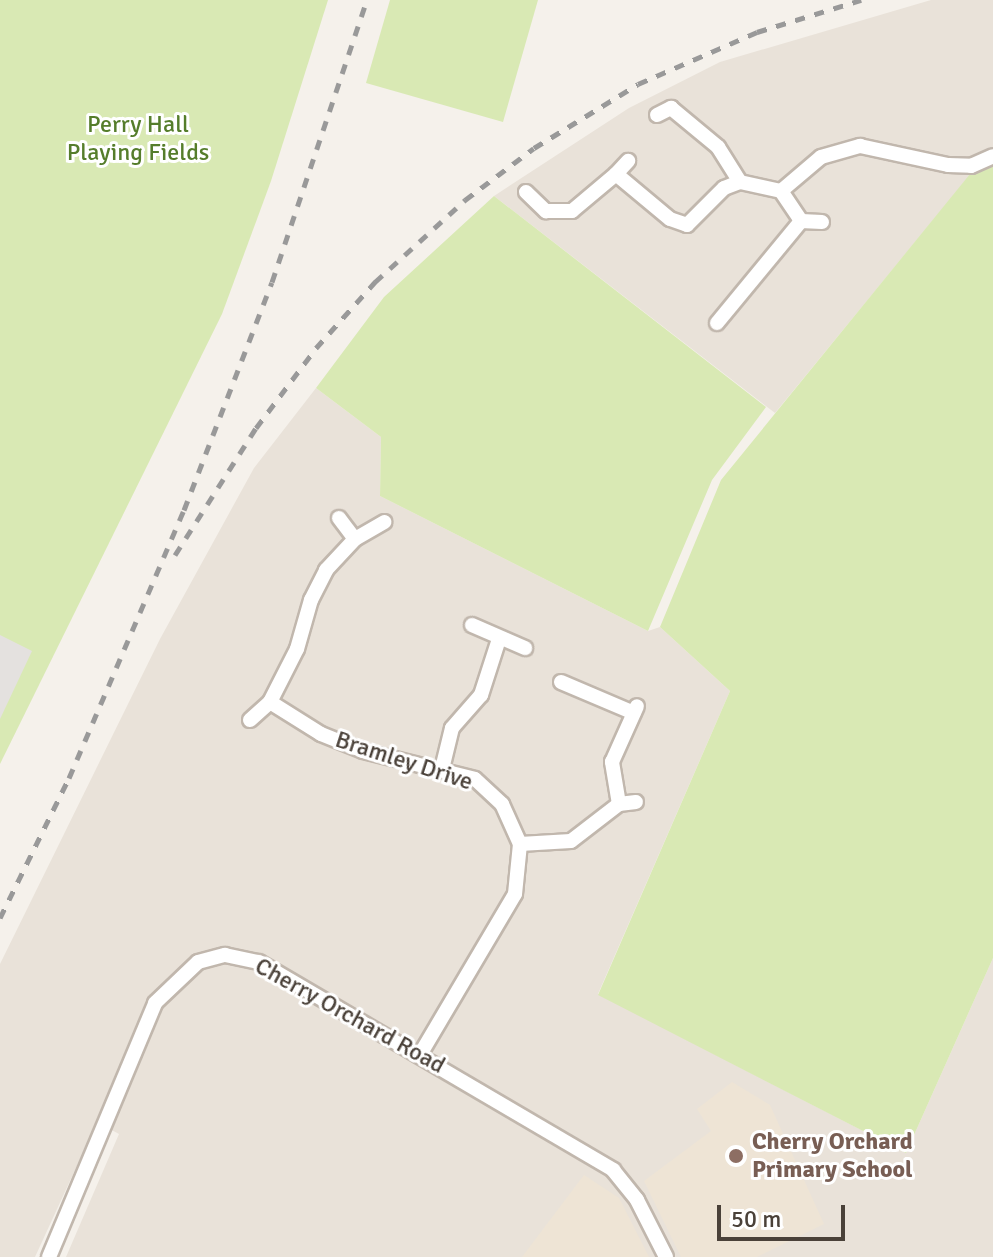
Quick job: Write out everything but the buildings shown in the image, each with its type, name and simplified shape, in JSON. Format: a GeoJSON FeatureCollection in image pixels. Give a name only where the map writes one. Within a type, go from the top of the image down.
{"type":"FeatureCollection","features":[{"type":"Feature","properties":{"kind":"street"},"geometry":{"type":"LineString","coordinates":[[657,115],[671,108],[718,147],[740,182]]}},
{"type":"Feature","properties":{"kind":"street"},"geometry":{"type":"LineString","coordinates":[[781,191],[821,157],[860,146],[948,165],[971,166],[993,156]]}},
{"type":"Feature","properties":{"kind":"street"},"geometry":{"type":"LineString","coordinates":[[526,192],[546,211],[572,211],[628,161]]}},
{"type":"Feature","properties":{"kind":"street"},"geometry":{"type":"LineString","coordinates":[[616,174],[670,219],[687,225],[724,188],[740,182],[781,191],[801,221]]}},
{"type":"Feature","properties":{"kind":"street"},"geometry":{"type":"LineString","coordinates":[[801,221],[822,222]]}},
{"type":"Feature","properties":{"kind":"street"},"geometry":{"type":"LineString","coordinates":[[717,323],[801,221]]}},
{"type":"Feature","properties":{"kind":"street"},"geometry":{"type":"LineString","coordinates":[[339,518],[355,539]]}},
{"type":"Feature","properties":{"kind":"street"},"geometry":{"type":"LineString","coordinates":[[250,720],[270,702],[297,649],[311,600],[326,570],[355,539],[385,522]]}},
{"type":"Feature","properties":{"kind":"street"},"geometry":{"type":"LineString","coordinates":[[472,625],[525,648]]}},
{"type":"Feature","properties":{"kind":"street"},"geometry":{"type":"LineString","coordinates":[[442,769],[452,728],[481,695],[499,639]]}},
{"type":"Feature","properties":{"kind":"street"},"geometry":{"type":"LineString","coordinates":[[561,682],[635,710],[612,762],[619,804]]}},
{"type":"Feature","properties":{"kind":"street","name":"Bramley Drive"},"geometry":{"type":"LineString","coordinates":[[270,702],[321,734],[363,751],[475,779],[502,804],[520,844],[515,894],[421,1053]]}},
{"type":"Feature","properties":{"kind":"street"},"geometry":{"type":"LineString","coordinates":[[520,844],[571,841],[619,804],[636,802]]}},
{"type":"Feature","properties":{"kind":"street","name":"Cherry Orchard Road"},"geometry":{"type":"LineString","coordinates":[[49,1257],[155,1003],[198,962],[225,955],[259,962],[421,1053],[613,1170],[637,1200],[666,1257]]}},
{"type":"Feature","properties":{"kind":"shaded area"},"geometry":{"type":"Polygon","coordinates":[[[931,0],[993,0],[993,166],[970,175],[775,413],[494,196],[629,108],[720,62],[931,0]]]}},
{"type":"Feature","properties":{"kind":"shaded area"},"geometry":{"type":"Polygon","coordinates":[[[316,388],[381,437],[380,496],[648,631],[660,627],[730,691],[598,994],[906,1153],[993,958],[993,1257],[66,1257],[119,1134],[97,1122],[35,1257],[0,1257],[0,964],[160,639],[254,468],[316,388]]]}},
{"type":"Feature","properties":{"kind":"shaded area"},"geometry":{"type":"Polygon","coordinates":[[[0,635],[32,651],[0,719],[0,635]]]}},
{"type":"Feature","properties":{"kind":"shaded area","name":"Cherry Orchard Primary School"},"geometry":{"type":"Polygon","coordinates":[[[732,1082],[770,1105],[824,1224],[757,1257],[681,1257],[644,1181],[711,1131],[697,1109],[732,1082]]]}},
{"type":"Feature","properties":{"kind":"shaded area"},"geometry":{"type":"Polygon","coordinates":[[[584,1175],[619,1198],[649,1257],[522,1257],[584,1175]]]}},
{"type":"Feature","properties":{"kind":"green space","name":"Perry Hall Playing Fields"},"geometry":{"type":"Polygon","coordinates":[[[0,0],[328,0],[271,181],[222,314],[0,764],[0,0]]]}},
{"type":"Feature","properties":{"kind":"green space"},"geometry":{"type":"Polygon","coordinates":[[[390,0],[538,0],[503,122],[366,83],[390,0]]]}},
{"type":"Feature","properties":{"kind":"green space"},"geometry":{"type":"Polygon","coordinates":[[[993,166],[993,958],[906,1153],[598,995],[730,691],[660,627],[721,480],[970,174],[993,166]]]}},
{"type":"Feature","properties":{"kind":"green space"},"geometry":{"type":"Polygon","coordinates":[[[494,196],[766,407],[712,480],[648,631],[380,496],[381,437],[316,388],[384,297],[494,196]]]}},
{"type":"Feature","properties":{"kind":"railway"},"geometry":{"type":"LineString","coordinates":[[0,918],[69,778],[184,510],[272,282],[367,0]]}},
{"type":"Feature","properties":{"kind":"railway"},"geometry":{"type":"LineString","coordinates":[[175,555],[256,428],[316,348],[375,282],[465,200],[534,148],[638,84],[757,32],[861,0]]}},
{"type":"Feature","properties":{"kind":"place","name":"Cherry Orchard Primary School"},"geometry":{"type":"Point","coordinates":[736,1156]}}]}
